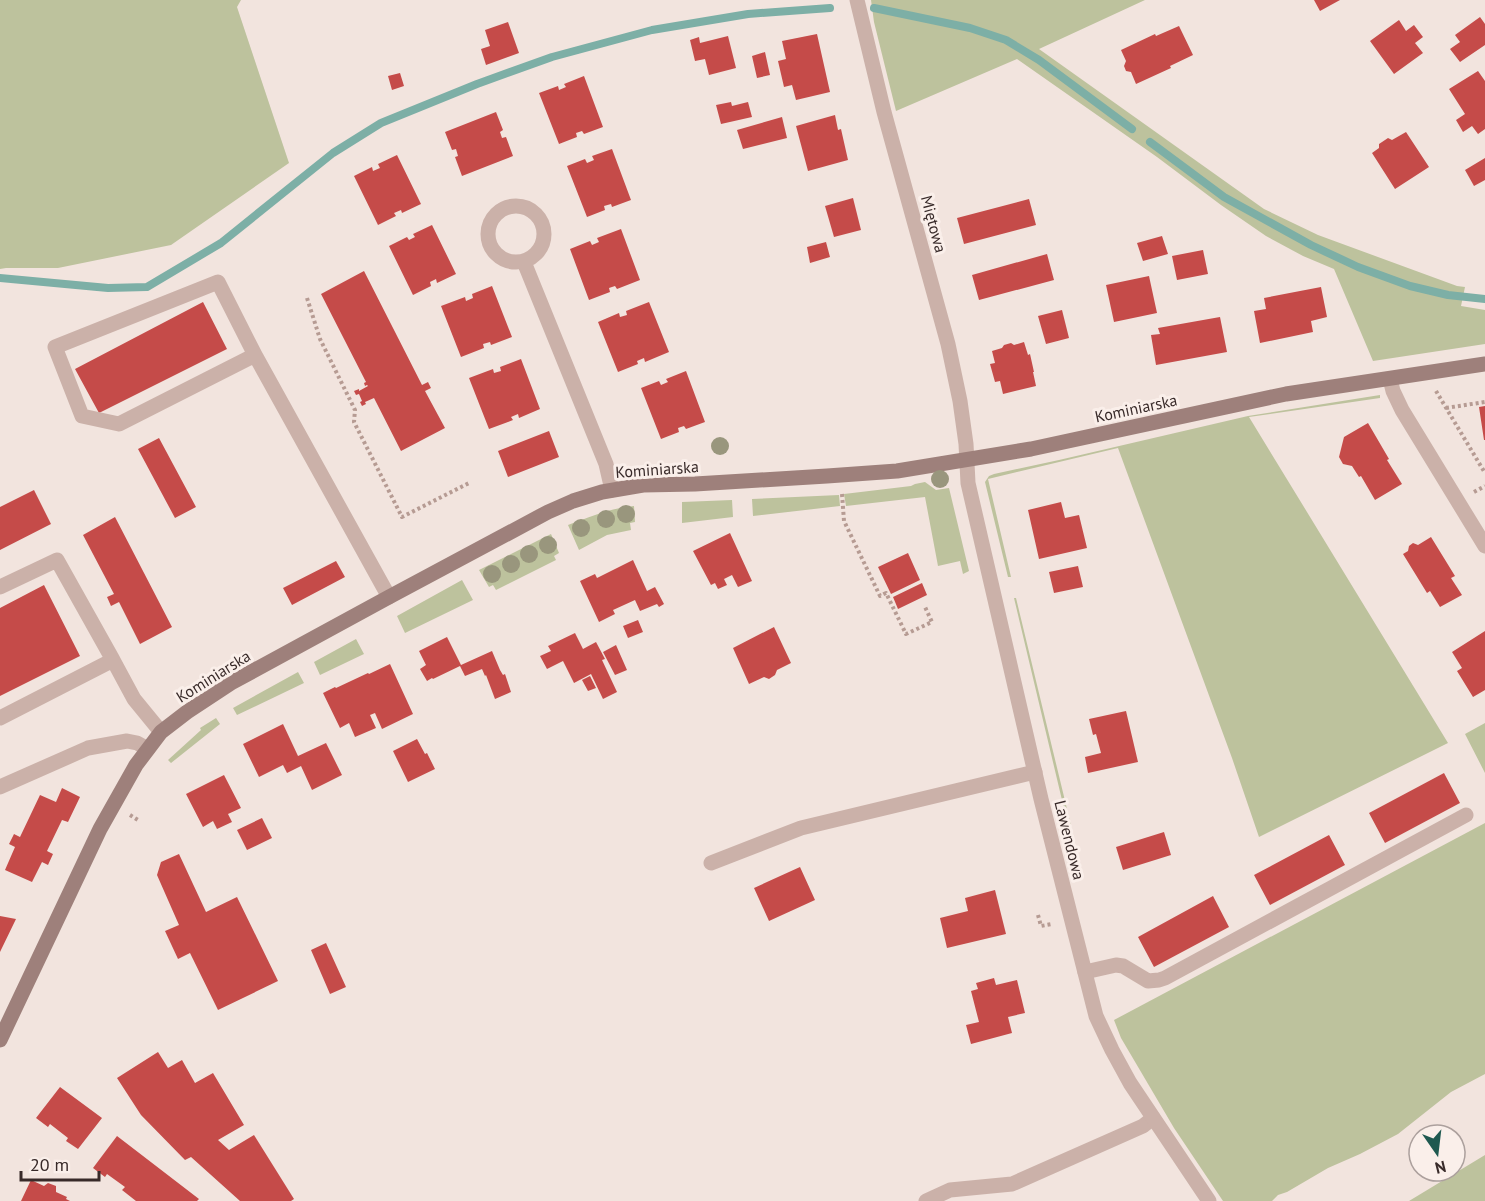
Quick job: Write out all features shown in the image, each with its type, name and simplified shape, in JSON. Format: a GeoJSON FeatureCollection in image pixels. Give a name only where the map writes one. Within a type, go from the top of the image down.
{"type":"FeatureCollection","features":[{"type":"Feature","properties":{"kind":"street","name":"Miętowa"},"geometry":{"type":"LineString","coordinates":[[856,0],[884,112],[948,344],[960,400],[966,460]]}},
{"type":"Feature","properties":{"kind":"street"},"geometry":{"type":"LineString","coordinates":[[524,262],[606,464],[612,490]]}},
{"type":"Feature","properties":{"kind":"street"},"geometry":{"type":"LineString","coordinates":[[255,355],[119,424],[82,416],[55,347],[218,282],[255,355],[389,597]]}},
{"type":"Feature","properties":{"kind":"street","name":"Kominiarska"},"geometry":{"type":"LineString","coordinates":[[0,1040],[100,830],[136,765],[161,732],[231,683],[548,512],[602,492],[643,485],[886,472],[966,460],[1032,449],[1286,394],[1485,364]]}},
{"type":"Feature","properties":{"kind":"street"},"geometry":{"type":"LineString","coordinates":[[1390,379],[1402,410],[1485,546]]}},
{"type":"Feature","properties":{"kind":"street","name":"Lawendowa"},"geometry":{"type":"LineString","coordinates":[[966,460],[968,483],[1035,772],[1096,1016],[1112,1050],[1153,1118],[1209,1201]]}},
{"type":"Feature","properties":{"kind":"street"},"geometry":{"type":"LineString","coordinates":[[0,587],[57,560],[134,699],[161,732]]}},
{"type":"Feature","properties":{"kind":"street"},"geometry":{"type":"LineString","coordinates":[[0,718],[113,660]]}},
{"type":"Feature","properties":{"kind":"street"},"geometry":{"type":"LineString","coordinates":[[0,787],[88,747],[127,741],[148,748]]}},
{"type":"Feature","properties":{"kind":"street"},"geometry":{"type":"LineString","coordinates":[[711,863],[801,828],[1035,772]]}},
{"type":"Feature","properties":{"kind":"street"},"geometry":{"type":"LineString","coordinates":[[1085,972],[1116,965],[1148,981],[1164,978],[1466,816]]}},
{"type":"Feature","properties":{"kind":"street"},"geometry":{"type":"LineString","coordinates":[[926,1201],[950,1191],[1012,1184],[1143,1126],[1153,1118]]}},
{"type":"Feature","properties":{"kind":"path"},"geometry":{"type":"LineString","coordinates":[[307,298],[320,339],[355,410],[354,422],[402,517],[471,482]]}},
{"type":"Feature","properties":{"kind":"path"},"geometry":{"type":"LineString","coordinates":[[1433,385],[1485,473]]}},
{"type":"Feature","properties":{"kind":"path"},"geometry":{"type":"LineString","coordinates":[[1446,408],[1485,402]]}},
{"type":"Feature","properties":{"kind":"path"},"geometry":{"type":"LineString","coordinates":[[842,490],[844,521],[880,596],[886,593],[906,634],[932,622],[925,607]]}},
{"type":"Feature","properties":{"kind":"path"},"geometry":{"type":"LineString","coordinates":[[1038,915],[1041,926],[1058,922]]}},
{"type":"Feature","properties":{"kind":"green space"},"geometry":{"type":"Polygon","coordinates":[[[0,0],[241,0],[237,7],[289,163],[171,245],[58,268],[0,269],[0,0]]]}},
{"type":"Feature","properties":{"kind":"green space"},"geometry":{"type":"Polygon","coordinates":[[[871,0],[1145,0],[1039,49],[1264,209],[1318,235],[1465,287],[1461,306],[1485,310],[1485,344],[1373,361],[1334,269],[1303,256],[1266,236],[1017,59],[896,111],[874,22],[871,0]]]}},
{"type":"Feature","properties":{"kind":"green space"},"geometry":{"type":"Polygon","coordinates":[[[1380,395],[1380,398],[1249,417],[1448,743],[1259,837],[1118,448],[988,479],[1011,577],[1008,577],[985,482],[989,476],[994,474],[1248,416],[1380,395]]]}},
{"type":"Feature","properties":{"kind":"green space"},"geometry":{"type":"Polygon","coordinates":[[[925,482],[936,490],[949,488],[969,571],[963,574],[960,561],[938,566],[925,497],[846,506],[844,494],[911,486],[925,482]]]}},
{"type":"Feature","properties":{"kind":"green space"},"geometry":{"type":"Polygon","coordinates":[[[839,495],[840,506],[753,516],[752,499],[839,495]]]}},
{"type":"Feature","properties":{"kind":"green space"},"geometry":{"type":"Polygon","coordinates":[[[732,500],[733,517],[682,523],[682,502],[732,500]]]}},
{"type":"Feature","properties":{"kind":"green space"},"geometry":{"type":"Polygon","coordinates":[[[634,506],[635,522],[630,523],[631,530],[607,535],[579,550],[568,525],[608,511],[634,506]]]}},
{"type":"Feature","properties":{"kind":"green space"},"geometry":{"type":"Polygon","coordinates":[[[551,534],[559,553],[554,556],[556,560],[496,590],[493,585],[489,587],[479,570],[551,534]]]}},
{"type":"Feature","properties":{"kind":"green space"},"geometry":{"type":"Polygon","coordinates":[[[462,580],[473,600],[405,633],[397,616],[462,580]]]}},
{"type":"Feature","properties":{"kind":"green space"},"geometry":{"type":"Polygon","coordinates":[[[1014,598],[1016,598],[1074,838],[1071,838],[1014,598]]]}},
{"type":"Feature","properties":{"kind":"green space"},"geometry":{"type":"Polygon","coordinates":[[[356,639],[364,654],[320,675],[314,662],[356,639]]]}},
{"type":"Feature","properties":{"kind":"green space"},"geometry":{"type":"Polygon","coordinates":[[[298,672],[304,683],[237,715],[233,708],[298,672]]]}},
{"type":"Feature","properties":{"kind":"green space"},"geometry":{"type":"Polygon","coordinates":[[[216,718],[220,724],[171,763],[168,760],[201,730],[200,728],[216,718]]]}},
{"type":"Feature","properties":{"kind":"green space"},"geometry":{"type":"Polygon","coordinates":[[[1485,723],[1485,773],[1465,734],[1485,723]]]}},
{"type":"Feature","properties":{"kind":"green space"},"geometry":{"type":"Polygon","coordinates":[[[1485,823],[1485,1074],[1451,1092],[1412,1123],[1407,1123],[1407,1127],[1398,1134],[1328,1168],[1278,1195],[1272,1201],[1223,1201],[1174,1128],[1121,1038],[1114,1020],[1485,823]]]}},
{"type":"Feature","properties":{"kind":"green space"},"geometry":{"type":"Polygon","coordinates":[[[1485,1155],[1485,1201],[1409,1201],[1439,1183],[1467,1183],[1467,1166],[1485,1155]]]}},
{"type":"Feature","properties":{"kind":"building"},"geometry":{"type":"Polygon","coordinates":[[[1314,0],[1340,0],[1320,11],[1314,0]]]}},
{"type":"Feature","properties":{"kind":"building"},"geometry":{"type":"Polygon","coordinates":[[[1480,17],[1485,24],[1485,45],[1460,62],[1450,49],[1460,42],[1455,35],[1480,17]]]}},
{"type":"Feature","properties":{"kind":"building"},"geometry":{"type":"Polygon","coordinates":[[[1399,20],[1406,31],[1414,25],[1423,37],[1415,43],[1423,53],[1394,74],[1370,41],[1399,20]]]}},
{"type":"Feature","properties":{"kind":"building"},"geometry":{"type":"Polygon","coordinates":[[[508,22],[519,53],[486,65],[481,49],[490,46],[485,30],[508,22]]]}},
{"type":"Feature","properties":{"kind":"building"},"geometry":{"type":"Polygon","coordinates":[[[1179,26],[1193,55],[1136,84],[1131,72],[1126,71],[1124,66],[1126,61],[1121,50],[1179,26]]]}},
{"type":"Feature","properties":{"kind":"building"},"geometry":{"type":"Polygon","coordinates":[[[817,34],[830,92],[796,100],[792,85],[784,87],[778,61],[786,59],[782,41],[817,34]]]}},
{"type":"Feature","properties":{"kind":"building"},"geometry":{"type":"Polygon","coordinates":[[[728,36],[736,68],[709,75],[705,59],[695,61],[690,40],[699,37],[700,43],[728,36]]]}},
{"type":"Feature","properties":{"kind":"building"},"geometry":{"type":"Polygon","coordinates":[[[765,52],[770,75],[757,78],[752,56],[765,52]]]}},
{"type":"Feature","properties":{"kind":"building"},"geometry":{"type":"Polygon","coordinates":[[[1478,71],[1485,81],[1485,129],[1478,134],[1472,126],[1463,132],[1456,120],[1465,114],[1449,89],[1478,71]]]}},
{"type":"Feature","properties":{"kind":"building"},"geometry":{"type":"Polygon","coordinates":[[[400,73],[404,86],[392,90],[388,76],[400,73]]]}},
{"type":"Feature","properties":{"kind":"building"},"geometry":{"type":"Polygon","coordinates":[[[584,76],[603,127],[584,134],[582,131],[576,133],[577,137],[559,144],[539,93],[558,86],[559,90],[566,87],[564,84],[584,76]]]}},
{"type":"Feature","properties":{"kind":"building"},"geometry":{"type":"Polygon","coordinates":[[[731,102],[732,106],[748,102],[752,117],[721,124],[716,105],[731,102]]]}},
{"type":"Feature","properties":{"kind":"building"},"geometry":{"type":"Polygon","coordinates":[[[496,112],[503,130],[500,132],[502,138],[506,137],[513,156],[462,176],[455,157],[458,156],[456,149],[452,150],[445,132],[496,112]]]}},
{"type":"Feature","properties":{"kind":"building"},"geometry":{"type":"Polygon","coordinates":[[[835,115],[838,130],[841,129],[848,160],[808,171],[796,126],[835,115]]]}},
{"type":"Feature","properties":{"kind":"building"},"geometry":{"type":"Polygon","coordinates":[[[782,117],[787,138],[743,149],[737,130],[782,117]]]}},
{"type":"Feature","properties":{"kind":"building"},"geometry":{"type":"Polygon","coordinates":[[[1406,132],[1429,167],[1395,189],[1372,153],[1388,138],[1392,140],[1406,132]]]}},
{"type":"Feature","properties":{"kind":"building"},"geometry":{"type":"Polygon","coordinates":[[[612,149],[631,200],[612,207],[611,204],[604,206],[605,210],[587,217],[567,166],[585,159],[587,163],[594,160],[592,156],[612,149]]]}},
{"type":"Feature","properties":{"kind":"building"},"geometry":{"type":"Polygon","coordinates":[[[397,155],[421,204],[402,213],[401,210],[394,213],[396,216],[378,225],[354,176],[372,167],[373,171],[380,168],[378,164],[397,155]]]}},
{"type":"Feature","properties":{"kind":"building"},"geometry":{"type":"Polygon","coordinates":[[[1485,158],[1485,180],[1474,186],[1465,170],[1485,158]]]}},
{"type":"Feature","properties":{"kind":"building"},"geometry":{"type":"Polygon","coordinates":[[[853,198],[861,230],[834,237],[825,206],[853,198]]]}},
{"type":"Feature","properties":{"kind":"building"},"geometry":{"type":"Polygon","coordinates":[[[1029,199],[1036,225],[964,244],[957,218],[1029,199]]]}},
{"type":"Feature","properties":{"kind":"building"},"geometry":{"type":"Polygon","coordinates":[[[432,225],[456,274],[437,283],[436,279],[430,282],[431,286],[413,295],[389,246],[407,237],[409,240],[415,237],[413,234],[432,225]]]}},
{"type":"Feature","properties":{"kind":"building"},"geometry":{"type":"Polygon","coordinates":[[[621,229],[640,280],[617,289],[615,286],[609,288],[610,292],[589,300],[570,249],[590,241],[592,245],[599,242],[597,238],[621,229]]]}},
{"type":"Feature","properties":{"kind":"building"},"geometry":{"type":"Polygon","coordinates":[[[1162,236],[1168,254],[1143,261],[1137,243],[1162,236]]]}},
{"type":"Feature","properties":{"kind":"building"},"geometry":{"type":"Polygon","coordinates":[[[826,242],[830,257],[810,263],[807,247],[826,242]]]}},
{"type":"Feature","properties":{"kind":"building"},"geometry":{"type":"Polygon","coordinates":[[[1203,250],[1208,274],[1177,280],[1172,256],[1203,250]]]}},
{"type":"Feature","properties":{"kind":"building"},"geometry":{"type":"Polygon","coordinates":[[[1047,254],[1054,280],[979,300],[972,275],[1047,254]]]}},
{"type":"Feature","properties":{"kind":"building"},"geometry":{"type":"Polygon","coordinates":[[[364,271],[422,385],[428,382],[431,388],[425,391],[445,428],[401,451],[374,398],[362,406],[359,394],[356,395],[354,391],[368,386],[365,386],[366,382],[321,294],[364,271]]]}},
{"type":"Feature","properties":{"kind":"building"},"geometry":{"type":"Polygon","coordinates":[[[1149,276],[1157,313],[1114,322],[1106,285],[1149,276]]]}},
{"type":"Feature","properties":{"kind":"building"},"geometry":{"type":"Polygon","coordinates":[[[492,286],[512,337],[491,345],[490,342],[483,344],[484,348],[461,357],[441,306],[465,297],[466,301],[473,298],[472,294],[492,286]]]}},
{"type":"Feature","properties":{"kind":"building"},"geometry":{"type":"Polygon","coordinates":[[[1321,287],[1327,317],[1311,321],[1313,332],[1260,343],[1254,311],[1266,309],[1264,298],[1321,287]]]}},
{"type":"Feature","properties":{"kind":"building"},"geometry":{"type":"Polygon","coordinates":[[[203,302],[227,349],[99,413],[75,369],[203,302]]]}},
{"type":"Feature","properties":{"kind":"building"},"geometry":{"type":"Polygon","coordinates":[[[649,302],[669,352],[645,362],[644,358],[637,361],[638,364],[618,372],[598,322],[619,313],[620,317],[627,315],[626,311],[649,302]]]}},
{"type":"Feature","properties":{"kind":"building"},"geometry":{"type":"Polygon","coordinates":[[[1062,310],[1069,338],[1046,344],[1038,316],[1062,310]]]}},
{"type":"Feature","properties":{"kind":"building"},"geometry":{"type":"Polygon","coordinates":[[[1220,317],[1227,352],[1156,365],[1151,335],[1160,334],[1158,328],[1220,317]]]}},
{"type":"Feature","properties":{"kind":"building"},"geometry":{"type":"Polygon","coordinates":[[[1024,342],[1028,355],[1030,354],[1036,386],[1003,394],[1000,381],[995,382],[990,364],[995,363],[992,351],[1011,343],[1014,345],[1024,342]]]}},
{"type":"Feature","properties":{"kind":"building"},"geometry":{"type":"Polygon","coordinates":[[[521,359],[540,409],[519,418],[518,414],[511,417],[513,420],[489,429],[469,378],[493,369],[494,373],[501,371],[500,367],[521,359]]]}},
{"type":"Feature","properties":{"kind":"building"},"geometry":{"type":"Polygon","coordinates":[[[686,371],[705,422],[686,429],[684,426],[678,428],[679,432],[661,439],[641,388],[659,381],[661,385],[668,382],[666,379],[686,371]]]}},
{"type":"Feature","properties":{"kind":"building"},"geometry":{"type":"Polygon","coordinates":[[[1485,406],[1485,440],[1484,440],[1479,407],[1485,406]]]}},
{"type":"Feature","properties":{"kind":"building"},"geometry":{"type":"Polygon","coordinates":[[[1368,423],[1402,484],[1375,500],[1361,476],[1359,477],[1352,466],[1343,464],[1339,457],[1344,437],[1368,423]]]}},
{"type":"Feature","properties":{"kind":"building"},"geometry":{"type":"Polygon","coordinates":[[[549,431],[559,457],[508,477],[498,451],[549,431]]]}},
{"type":"Feature","properties":{"kind":"building"},"geometry":{"type":"Polygon","coordinates":[[[159,438],[196,507],[175,518],[138,449],[159,438]]]}},
{"type":"Feature","properties":{"kind":"building"},"geometry":{"type":"Polygon","coordinates":[[[34,490],[51,524],[0,550],[0,507],[34,490]]]}},
{"type":"Feature","properties":{"kind":"building"},"geometry":{"type":"Polygon","coordinates":[[[1061,502],[1065,518],[1079,515],[1087,548],[1039,559],[1028,510],[1061,502]]]}},
{"type":"Feature","properties":{"kind":"building"},"geometry":{"type":"Polygon","coordinates":[[[115,517],[172,627],[140,644],[119,602],[111,606],[107,597],[114,594],[83,535],[115,517]]]}},
{"type":"Feature","properties":{"kind":"building"},"geometry":{"type":"Polygon","coordinates":[[[730,533],[752,581],[738,587],[732,575],[724,579],[727,585],[718,589],[715,583],[711,585],[693,551],[730,533]]]}},
{"type":"Feature","properties":{"kind":"building"},"geometry":{"type":"Polygon","coordinates":[[[1431,537],[1455,576],[1451,578],[1462,595],[1440,607],[1430,591],[1427,593],[1403,554],[1413,543],[1418,545],[1431,537]]]}},
{"type":"Feature","properties":{"kind":"building"},"geometry":{"type":"Polygon","coordinates":[[[908,553],[920,580],[891,594],[878,567],[908,553]]]}},
{"type":"Feature","properties":{"kind":"building"},"geometry":{"type":"Polygon","coordinates":[[[633,560],[647,591],[655,587],[664,604],[659,607],[657,604],[640,611],[635,600],[613,610],[615,614],[599,622],[580,581],[595,574],[597,578],[633,560]]]}},
{"type":"Feature","properties":{"kind":"building"},"geometry":{"type":"Polygon","coordinates":[[[336,561],[345,577],[292,605],[283,588],[336,561]]]}},
{"type":"Feature","properties":{"kind":"building"},"geometry":{"type":"Polygon","coordinates":[[[1078,566],[1083,587],[1054,593],[1049,572],[1078,566]]]}},
{"type":"Feature","properties":{"kind":"building"},"geometry":{"type":"Polygon","coordinates":[[[922,583],[927,595],[898,609],[893,597],[922,583]]]}},
{"type":"Feature","properties":{"kind":"building"},"geometry":{"type":"Polygon","coordinates":[[[44,585],[80,656],[0,696],[0,608],[44,585]]]}},
{"type":"Feature","properties":{"kind":"building"},"geometry":{"type":"Polygon","coordinates":[[[638,620],[643,632],[628,638],[623,626],[638,620]]]}},
{"type":"Feature","properties":{"kind":"building"},"geometry":{"type":"Polygon","coordinates":[[[774,627],[791,663],[777,670],[775,675],[769,679],[764,677],[749,684],[733,648],[774,627]]]}},
{"type":"Feature","properties":{"kind":"building"},"geometry":{"type":"Polygon","coordinates":[[[1485,631],[1485,690],[1473,697],[1457,671],[1462,668],[1452,652],[1485,631]]]}},
{"type":"Feature","properties":{"kind":"building"},"geometry":{"type":"Polygon","coordinates":[[[575,633],[583,649],[596,642],[617,692],[603,699],[591,674],[574,683],[563,661],[547,669],[540,656],[551,651],[548,646],[575,633]]]}},
{"type":"Feature","properties":{"kind":"building"},"geometry":{"type":"Polygon","coordinates":[[[447,637],[461,665],[492,651],[500,670],[503,675],[505,674],[511,692],[495,699],[482,669],[465,676],[460,666],[427,681],[420,669],[426,665],[419,651],[447,637]]]}},
{"type":"Feature","properties":{"kind":"building"},"geometry":{"type":"Polygon","coordinates":[[[616,645],[627,670],[615,675],[603,652],[616,645]]]}},
{"type":"Feature","properties":{"kind":"building"},"geometry":{"type":"Polygon","coordinates":[[[390,664],[413,714],[382,729],[375,713],[370,715],[376,728],[355,737],[349,723],[340,728],[323,693],[390,664]]]}},
{"type":"Feature","properties":{"kind":"building"},"geometry":{"type":"Polygon","coordinates":[[[590,676],[596,688],[588,691],[582,680],[590,676]]]}},
{"type":"Feature","properties":{"kind":"building"},"geometry":{"type":"Polygon","coordinates":[[[1126,711],[1138,762],[1088,773],[1085,757],[1101,753],[1089,719],[1126,711]]]}},
{"type":"Feature","properties":{"kind":"building"},"geometry":{"type":"Polygon","coordinates":[[[283,724],[298,756],[326,743],[342,775],[312,790],[301,766],[287,773],[283,765],[259,777],[243,744],[283,724]]]}},
{"type":"Feature","properties":{"kind":"building"},"geometry":{"type":"Polygon","coordinates":[[[417,739],[435,769],[408,782],[393,751],[417,739]]]}},
{"type":"Feature","properties":{"kind":"building"},"geometry":{"type":"Polygon","coordinates":[[[1444,773],[1460,803],[1385,843],[1369,813],[1444,773]]]}},
{"type":"Feature","properties":{"kind":"building"},"geometry":{"type":"Polygon","coordinates":[[[224,775],[241,808],[228,814],[232,822],[217,829],[213,821],[203,827],[186,794],[224,775]]]}},
{"type":"Feature","properties":{"kind":"building"},"geometry":{"type":"Polygon","coordinates":[[[62,788],[80,797],[68,822],[62,820],[47,851],[53,854],[48,865],[42,862],[32,882],[5,870],[15,847],[9,844],[14,834],[20,837],[40,795],[56,802],[62,788]]]}},
{"type":"Feature","properties":{"kind":"building"},"geometry":{"type":"Polygon","coordinates":[[[262,818],[272,838],[247,850],[237,830],[262,818]]]}},
{"type":"Feature","properties":{"kind":"building"},"geometry":{"type":"Polygon","coordinates":[[[1164,832],[1171,855],[1123,870],[1116,847],[1164,832]]]}},
{"type":"Feature","properties":{"kind":"building"},"geometry":{"type":"Polygon","coordinates":[[[1329,835],[1345,865],[1270,905],[1254,875],[1329,835]]]}},
{"type":"Feature","properties":{"kind":"building"},"geometry":{"type":"Polygon","coordinates":[[[179,854],[206,912],[237,897],[278,981],[218,1010],[190,953],[178,959],[165,931],[179,925],[157,875],[161,862],[179,854]]]}},
{"type":"Feature","properties":{"kind":"building"},"geometry":{"type":"Polygon","coordinates":[[[800,867],[815,900],[769,921],[754,888],[800,867]]]}},
{"type":"Feature","properties":{"kind":"building"},"geometry":{"type":"Polygon","coordinates":[[[995,890],[1006,934],[947,948],[940,918],[968,911],[965,898],[995,890]]]}},
{"type":"Feature","properties":{"kind":"building"},"geometry":{"type":"Polygon","coordinates":[[[1213,896],[1229,927],[1154,967],[1138,937],[1213,896]]]}},
{"type":"Feature","properties":{"kind":"building"},"geometry":{"type":"Polygon","coordinates":[[[0,916],[16,919],[0,952],[0,916]]]}},
{"type":"Feature","properties":{"kind":"building"},"geometry":{"type":"Polygon","coordinates":[[[326,943],[346,987],[330,994],[311,950],[326,943]]]}},
{"type":"Feature","properties":{"kind":"building"},"geometry":{"type":"Polygon","coordinates":[[[994,978],[996,985],[1017,980],[1025,1013],[1008,1017],[1012,1033],[971,1044],[966,1025],[979,1022],[971,991],[978,989],[976,983],[994,978]]]}},
{"type":"Feature","properties":{"kind":"building"},"geometry":{"type":"Polygon","coordinates":[[[158,1052],[168,1068],[182,1060],[195,1083],[213,1073],[244,1125],[218,1140],[229,1150],[254,1135],[294,1199],[291,1201],[240,1201],[191,1157],[185,1160],[141,1115],[117,1078],[158,1052]]]}},
{"type":"Feature","properties":{"kind":"building"},"geometry":{"type":"Polygon","coordinates":[[[60,1087],[102,1118],[78,1149],[66,1141],[68,1138],[50,1124],[48,1127],[36,1118],[60,1087]]]}},
{"type":"Feature","properties":{"kind":"building"},"geometry":{"type":"Polygon","coordinates":[[[117,1136],[199,1199],[197,1201],[136,1201],[122,1190],[125,1187],[107,1174],[105,1177],[93,1168],[117,1136]]]}},
{"type":"Feature","properties":{"kind":"building"},"geometry":{"type":"Polygon","coordinates":[[[31,1180],[44,1186],[48,1183],[56,1186],[56,1192],[70,1201],[21,1201],[31,1180]]]}},
{"type":"Feature","properties":{"kind":"waterway"},"geometry":{"type":"LineString","coordinates":[[0,278],[108,288],[147,287],[221,243],[333,153],[381,123],[477,84],[552,57],[652,30],[748,14],[830,8]]}},
{"type":"Feature","properties":{"kind":"waterway"},"geometry":{"type":"LineString","coordinates":[[874,8],[970,28],[1006,40],[1039,60],[1132,129]]}},
{"type":"Feature","properties":{"kind":"waterway"},"geometry":{"type":"LineString","coordinates":[[1150,142],[1224,197],[1311,245],[1358,267],[1410,286],[1448,295],[1485,299]]}}]}
